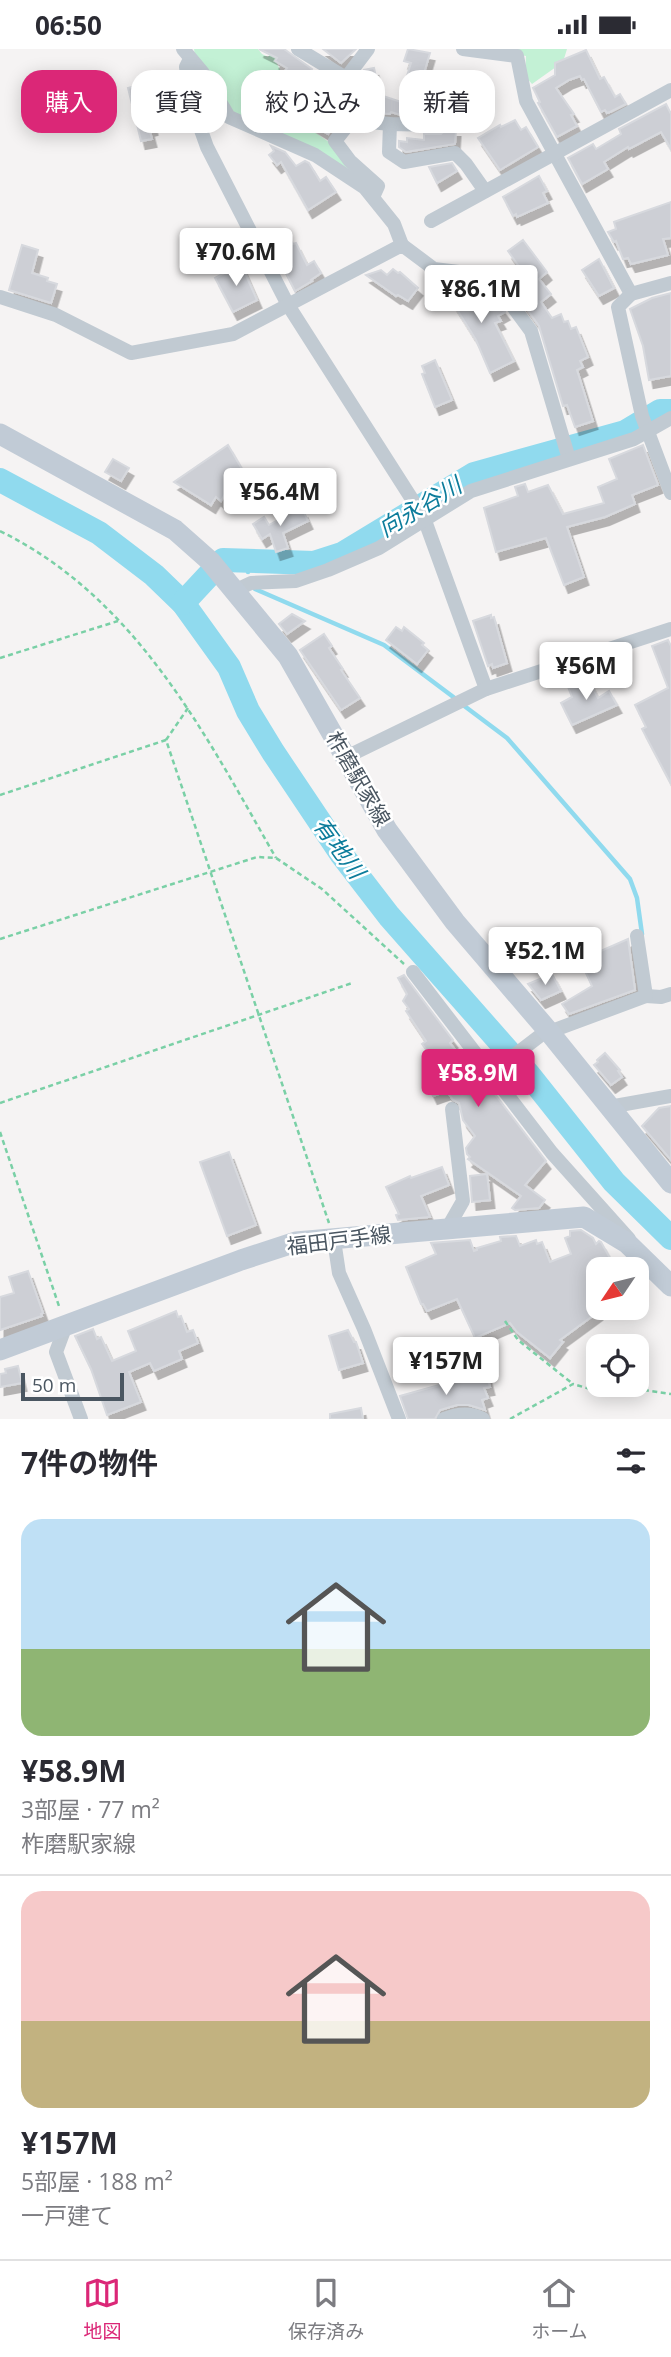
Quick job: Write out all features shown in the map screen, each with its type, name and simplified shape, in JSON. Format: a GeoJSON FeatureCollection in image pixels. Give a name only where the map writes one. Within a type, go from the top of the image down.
{"type":"FeatureCollection","features":[{"type":"Feature","properties":{"kind":"main road","name":"柞磨駅家線"},"geometry":{"type":"LineString","coordinates":[[0,433],[175,530],[216,566],[288,656],[387,830],[455,922],[545,1034],[671,1183]]}},
{"type":"Feature","properties":{"kind":"main road","name":"福田戸手線"},"geometry":{"type":"LineString","coordinates":[[0,1350],[241,1260],[296,1243],[584,1217],[627,1243],[671,1286]]}},
{"type":"Feature","properties":{"kind":"street"},"geometry":{"type":"LineString","coordinates":[[298,49],[333,70]]}},
{"type":"Feature","properties":{"kind":"street"},"geometry":{"type":"LineString","coordinates":[[352,70],[368,49]]}},
{"type":"Feature","properties":{"kind":"street"},"geometry":{"type":"LineString","coordinates":[[463,49],[517,56],[526,101],[631,294]]}},
{"type":"Feature","properties":{"kind":"street"},"geometry":{"type":"LineString","coordinates":[[186,54],[203,73],[229,117],[315,155],[365,188],[394,224],[402,245],[435,269],[475,274],[497,285],[531,331],[569,459]]}},
{"type":"Feature","properties":{"kind":"street"},"geometry":{"type":"LineString","coordinates":[[186,54],[191,102],[207,147],[288,305],[424,518],[486,689]]}},
{"type":"Feature","properties":{"kind":"street"},"geometry":{"type":"LineString","coordinates":[[431,221],[671,90]]}},
{"type":"Feature","properties":{"kind":"street"},"geometry":{"type":"LineString","coordinates":[[385,123],[399,124]]}},
{"type":"Feature","properties":{"kind":"street"},"geometry":{"type":"LineString","coordinates":[[390,124],[389,152],[404,162],[455,153],[485,191]]}},
{"type":"Feature","properties":{"kind":"street"},"geometry":{"type":"LineString","coordinates":[[341,133],[335,141],[350,161],[378,186],[373,197]]}},
{"type":"Feature","properties":{"kind":"street"},"geometry":{"type":"LineString","coordinates":[[0,297],[56,315],[131,353],[233,334],[402,245]]}},
{"type":"Feature","properties":{"kind":"street"},"geometry":{"type":"LineString","coordinates":[[671,283],[631,294],[618,307],[642,416],[671,493]]}},
{"type":"Feature","properties":{"kind":"street"},"geometry":{"type":"LineString","coordinates":[[236,590],[251,583],[296,581],[328,570],[379,548],[471,491],[634,439],[671,418]]}},
{"type":"Feature","properties":{"kind":"street"},"geometry":{"type":"LineString","coordinates":[[344,758],[486,689],[671,629]]}},
{"type":"Feature","properties":{"kind":"street"},"geometry":{"type":"LineString","coordinates":[[637,936],[646,996]]}},
{"type":"Feature","properties":{"kind":"street"},"geometry":{"type":"LineString","coordinates":[[413,972],[552,1153],[629,1238],[627,1243]]}},
{"type":"Feature","properties":{"kind":"street"},"geometry":{"type":"LineString","coordinates":[[490,1074],[545,1034],[646,996],[661,997],[671,994]]}},
{"type":"Feature","properties":{"kind":"street"},"geometry":{"type":"LineString","coordinates":[[609,1107],[671,1096]]}},
{"type":"Feature","properties":{"kind":"street"},"geometry":{"type":"LineString","coordinates":[[452,1109],[463,1201],[457,1228]]}},
{"type":"Feature","properties":{"kind":"street"},"geometry":{"type":"LineString","coordinates":[[334,1240],[339,1273],[399,1419]]}},
{"type":"Feature","properties":{"kind":"street"},"geometry":{"type":"LineString","coordinates":[[66,1325],[56,1352],[81,1419]]}},
{"type":"Feature","properties":{"kind":"street"},"geometry":{"type":"LineString","coordinates":[[444,1419],[455,1414],[476,1415],[483,1419]]}},
{"type":"Feature","properties":{"kind":"path"},"geometry":{"type":"LineString","coordinates":[[0,531],[24,543],[83,585],[149,654],[188,708],[276,858],[321,889],[413,972]]}},
{"type":"Feature","properties":{"kind":"path"},"geometry":{"type":"LineString","coordinates":[[0,658],[118,621]]}},
{"type":"Feature","properties":{"kind":"path"},"geometry":{"type":"LineString","coordinates":[[0,795],[166,740],[188,708]]}},
{"type":"Feature","properties":{"kind":"path"},"geometry":{"type":"LineString","coordinates":[[166,740],[334,1240]]}},
{"type":"Feature","properties":{"kind":"path"},"geometry":{"type":"LineString","coordinates":[[0,939],[257,856],[276,858]]}},
{"type":"Feature","properties":{"kind":"path"},"geometry":{"type":"LineString","coordinates":[[0,1103],[352,983]]}},
{"type":"Feature","properties":{"kind":"path"},"geometry":{"type":"LineString","coordinates":[[0,1132],[66,1325]]}},
{"type":"Feature","properties":{"kind":"path"},"geometry":{"type":"LineString","coordinates":[[505,1321],[518,1340],[573,1384],[597,1391],[623,1387],[671,1394]]}},
{"type":"Feature","properties":{"kind":"path"},"geometry":{"type":"LineString","coordinates":[[510,1419],[573,1384]]}},
{"type":"Feature","properties":{"kind":"green space"},"geometry":{"type":"Polygon","coordinates":[[[194,49],[258,49],[268,57],[273,49],[282,49],[277,64],[280,70],[241,70],[241,119],[232,115],[227,107],[227,70],[204,70],[194,49]]]}},
{"type":"Feature","properties":{"kind":"green space"},"geometry":{"type":"Polygon","coordinates":[[[485,49],[567,49],[563,62],[532,84],[525,76],[526,56],[485,49]]]}},
{"type":"Feature","properties":{"kind":"green space"},"geometry":{"type":"Polygon","coordinates":[[[269,133],[316,133],[329,142],[371,183],[269,133]]]}},
{"type":"Feature","properties":{"kind":"building"},"geometry":{"type":"Polygon","coordinates":[[[259,49],[284,49],[312,69],[286,70],[287,68],[275,61],[277,58],[259,49]]]}},
{"type":"Feature","properties":{"kind":"building"},"geometry":{"type":"Polygon","coordinates":[[[323,49],[356,49],[341,63],[323,49]]]}},
{"type":"Feature","properties":{"kind":"building"},"geometry":{"type":"Polygon","coordinates":[[[408,49],[430,53],[425,70],[409,70],[411,63],[404,61],[408,49]]]}},
{"type":"Feature","properties":{"kind":"building"},"geometry":{"type":"Polygon","coordinates":[[[586,50],[600,79],[604,77],[615,97],[620,94],[626,104],[607,113],[605,110],[601,112],[584,79],[580,76],[569,80],[556,88],[574,114],[571,115],[577,126],[557,137],[538,103],[540,102],[533,88],[555,75],[555,63],[586,50]]]}},
{"type":"Feature","properties":{"kind":"building"},"geometry":{"type":"Polygon","coordinates":[[[385,97],[399,101],[399,114],[385,114],[385,97]]]}},
{"type":"Feature","properties":{"kind":"building"},"geometry":{"type":"Polygon","coordinates":[[[666,104],[671,114],[671,149],[661,132],[604,162],[608,169],[582,184],[568,158],[593,144],[596,149],[621,134],[619,129],[666,104]]]}},
{"type":"Feature","properties":{"kind":"building"},"geometry":{"type":"Polygon","coordinates":[[[515,120],[521,130],[526,127],[538,147],[500,170],[478,138],[486,133],[495,133],[495,128],[500,125],[501,127],[515,120]]]}},
{"type":"Feature","properties":{"kind":"building"},"geometry":{"type":"Polygon","coordinates":[[[139,133],[150,133],[152,139],[141,141],[139,133]]]}},
{"type":"Feature","properties":{"kind":"building"},"geometry":{"type":"Polygon","coordinates":[[[456,133],[455,144],[406,152],[399,147],[399,141],[407,142],[407,138],[424,140],[424,134],[456,133]]]}},
{"type":"Feature","properties":{"kind":"building"},"geometry":{"type":"Polygon","coordinates":[[[271,146],[285,152],[296,166],[305,161],[309,163],[320,181],[326,177],[336,192],[308,210],[281,162],[277,165],[269,155],[274,151],[271,146]]]}},
{"type":"Feature","properties":{"kind":"building"},"geometry":{"type":"Polygon","coordinates":[[[452,163],[457,171],[437,183],[429,167],[452,163]]]}},
{"type":"Feature","properties":{"kind":"building"},"geometry":{"type":"Polygon","coordinates":[[[539,176],[547,191],[543,193],[548,203],[517,217],[516,214],[513,216],[503,197],[539,176]]]}},
{"type":"Feature","properties":{"kind":"building"},"geometry":{"type":"Polygon","coordinates":[[[671,202],[671,238],[663,239],[668,255],[631,264],[628,258],[623,259],[616,241],[614,242],[608,232],[616,229],[614,222],[671,202]]]}},
{"type":"Feature","properties":{"kind":"building"},"geometry":{"type":"Polygon","coordinates":[[[290,239],[293,244],[296,243],[307,265],[314,261],[321,273],[295,291],[273,248],[290,239]]]}},
{"type":"Feature","properties":{"kind":"building"},"geometry":{"type":"Polygon","coordinates":[[[523,240],[547,272],[539,279],[551,294],[541,302],[552,318],[561,314],[571,329],[576,327],[588,357],[580,361],[583,367],[577,370],[593,421],[575,427],[567,405],[563,406],[539,326],[505,279],[498,275],[505,270],[520,268],[508,251],[523,240]]]}},
{"type":"Feature","properties":{"kind":"building"},"geometry":{"type":"Polygon","coordinates":[[[22,245],[38,250],[32,273],[57,284],[51,303],[9,290],[22,245]]]}},
{"type":"Feature","properties":{"kind":"building"},"geometry":{"type":"Polygon","coordinates":[[[599,259],[614,288],[599,296],[582,270],[599,259]]]}},
{"type":"Feature","properties":{"kind":"building"},"geometry":{"type":"Polygon","coordinates":[[[241,264],[257,300],[233,312],[215,278],[241,264]]]}},
{"type":"Feature","properties":{"kind":"building"},"geometry":{"type":"Polygon","coordinates":[[[393,269],[418,288],[408,301],[366,275],[381,270],[387,275],[393,269]]]}},
{"type":"Feature","properties":{"kind":"building"},"geometry":{"type":"Polygon","coordinates":[[[448,280],[465,282],[482,310],[498,303],[505,312],[498,316],[501,321],[495,323],[514,361],[490,373],[476,340],[443,287],[448,280]]]}},
{"type":"Feature","properties":{"kind":"building"},"geometry":{"type":"Polygon","coordinates":[[[671,293],[671,376],[649,380],[643,346],[630,309],[652,298],[671,293]]]}},
{"type":"Feature","properties":{"kind":"building"},"geometry":{"type":"Polygon","coordinates":[[[435,360],[452,400],[435,407],[422,374],[425,373],[422,366],[435,360]]]}},
{"type":"Feature","properties":{"kind":"building"},"geometry":{"type":"Polygon","coordinates":[[[228,445],[249,481],[238,490],[232,482],[221,501],[216,497],[211,505],[174,482],[228,445]]]}},
{"type":"Feature","properties":{"kind":"building"},"geometry":{"type":"Polygon","coordinates":[[[643,445],[658,485],[632,495],[635,504],[605,517],[567,527],[584,577],[564,585],[546,538],[496,552],[484,508],[518,496],[515,487],[525,484],[528,492],[548,485],[563,514],[604,503],[598,487],[617,479],[609,459],[643,445]]]}},
{"type":"Feature","properties":{"kind":"building"},"geometry":{"type":"Polygon","coordinates":[[[113,459],[129,468],[121,481],[105,472],[113,459]]]}},
{"type":"Feature","properties":{"kind":"building"},"geometry":{"type":"Polygon","coordinates":[[[297,509],[298,512],[303,510],[308,521],[283,533],[288,548],[276,552],[270,534],[262,539],[253,524],[264,517],[269,525],[297,509]]]}},
{"type":"Feature","properties":{"kind":"building"},"geometry":{"type":"Polygon","coordinates":[[[292,614],[305,621],[287,634],[279,624],[292,614]]]}},
{"type":"Feature","properties":{"kind":"building"},"geometry":{"type":"Polygon","coordinates":[[[491,615],[491,618],[494,617],[507,663],[493,668],[492,664],[488,666],[473,621],[491,615]]]}},
{"type":"Feature","properties":{"kind":"building"},"geometry":{"type":"Polygon","coordinates":[[[396,627],[402,631],[404,627],[424,643],[422,645],[428,650],[417,664],[386,640],[396,627]]]}},
{"type":"Feature","properties":{"kind":"building"},"geometry":{"type":"Polygon","coordinates":[[[324,634],[332,646],[329,648],[343,669],[341,670],[360,698],[341,710],[300,650],[324,634]]]}},
{"type":"Feature","properties":{"kind":"building"},"geometry":{"type":"Polygon","coordinates":[[[668,640],[671,646],[671,784],[642,729],[646,727],[635,705],[668,688],[652,646],[668,640]]]}},
{"type":"Feature","properties":{"kind":"building"},"geometry":{"type":"Polygon","coordinates":[[[587,677],[598,698],[609,691],[617,705],[572,725],[561,703],[572,697],[568,687],[587,677]]]}},
{"type":"Feature","properties":{"kind":"building"},"geometry":{"type":"Polygon","coordinates":[[[628,939],[635,990],[569,1014],[562,1004],[592,986],[580,960],[628,939]]]}},
{"type":"Feature","properties":{"kind":"building"},"geometry":{"type":"Polygon","coordinates":[[[552,974],[561,991],[541,1000],[528,984],[552,974]]]}},
{"type":"Feature","properties":{"kind":"building"},"geometry":{"type":"Polygon","coordinates":[[[404,975],[453,1040],[450,1043],[468,1067],[472,1064],[546,1161],[525,1185],[545,1200],[539,1208],[512,1208],[521,1196],[468,1159],[470,1157],[466,1148],[475,1136],[463,1120],[459,1103],[453,1100],[447,1091],[433,1096],[427,1083],[442,1072],[422,1044],[426,1041],[406,1011],[409,1009],[403,1001],[407,994],[398,978],[404,975]]]}},
{"type":"Feature","properties":{"kind":"building"},"geometry":{"type":"Polygon","coordinates":[[[605,1053],[620,1070],[618,1071],[622,1077],[611,1085],[594,1065],[605,1053]]]}},
{"type":"Feature","properties":{"kind":"building"},"geometry":{"type":"Polygon","coordinates":[[[671,1106],[671,1160],[642,1126],[659,1108],[671,1106]]]}},
{"type":"Feature","properties":{"kind":"building"},"geometry":{"type":"Polygon","coordinates":[[[229,1152],[256,1225],[227,1236],[200,1162],[229,1152]]]}},
{"type":"Feature","properties":{"kind":"building"},"geometry":{"type":"Polygon","coordinates":[[[442,1167],[449,1185],[421,1196],[430,1217],[398,1220],[396,1215],[399,1214],[386,1187],[410,1176],[411,1178],[442,1167]]]}},
{"type":"Feature","properties":{"kind":"building"},"geometry":{"type":"Polygon","coordinates":[[[487,1174],[490,1200],[472,1202],[470,1176],[487,1174]]]}},
{"type":"Feature","properties":{"kind":"building"},"geometry":{"type":"Polygon","coordinates":[[[581,1230],[593,1238],[596,1244],[601,1242],[609,1257],[586,1257],[587,1320],[560,1340],[563,1342],[550,1358],[517,1332],[510,1323],[475,1338],[457,1299],[427,1311],[421,1304],[406,1267],[436,1254],[431,1243],[470,1240],[474,1251],[501,1241],[500,1237],[516,1236],[520,1246],[536,1240],[537,1244],[542,1242],[550,1262],[571,1254],[565,1238],[570,1236],[570,1231],[581,1230]]]}},
{"type":"Feature","properties":{"kind":"building"},"geometry":{"type":"Polygon","coordinates":[[[28,1271],[42,1316],[0,1330],[0,1297],[14,1293],[9,1277],[28,1271]]]}},
{"type":"Feature","properties":{"kind":"building"},"geometry":{"type":"Polygon","coordinates":[[[176,1311],[178,1317],[181,1316],[187,1332],[193,1330],[198,1343],[179,1351],[182,1359],[154,1371],[150,1363],[129,1372],[141,1402],[107,1415],[91,1369],[75,1336],[93,1329],[97,1339],[101,1337],[112,1361],[136,1351],[128,1331],[176,1311]]]}},
{"type":"Feature","properties":{"kind":"building"},"geometry":{"type":"Polygon","coordinates":[[[348,1330],[356,1342],[363,1363],[339,1370],[329,1336],[348,1330]]]}},
{"type":"Feature","properties":{"kind":"building"},"geometry":{"type":"Polygon","coordinates":[[[18,1366],[22,1383],[0,1387],[0,1374],[6,1373],[5,1369],[18,1366]]]}},
{"type":"Feature","properties":{"kind":"building"},"geometry":{"type":"Polygon","coordinates":[[[486,1372],[490,1387],[484,1388],[488,1398],[482,1400],[485,1410],[469,1405],[457,1405],[440,1410],[435,1419],[408,1419],[400,1396],[486,1372]]]}},
{"type":"Feature","properties":{"kind":"building"},"geometry":{"type":"Polygon","coordinates":[[[361,1408],[363,1419],[330,1419],[330,1414],[361,1408]]]}},
{"type":"Feature","properties":{"kind":"waterway","name":"向永谷川"},"geometry":{"type":"LineString","coordinates":[[183,603],[223,560],[314,563],[342,554],[474,474],[625,432],[660,411],[671,411]]}},
{"type":"Feature","properties":{"kind":"waterway","name":"有地川"},"geometry":{"type":"LineString","coordinates":[[0,480],[99,533],[154,575],[183,603],[229,667],[248,711],[342,855],[389,916],[529,1075],[614,1182],[671,1238]]}},
{"type":"Feature","properties":{"kind":"waterway"},"geometry":{"type":"LineString","coordinates":[[248,560],[248,572]]}},
{"type":"Feature","properties":{"kind":"waterway"},"geometry":{"type":"LineString","coordinates":[[255,589],[384,645],[456,699]]}},
{"type":"Feature","properties":{"kind":"waterway"},"geometry":{"type":"LineString","coordinates":[[463,705],[507,738],[630,879],[637,898],[642,934]]}}]}
